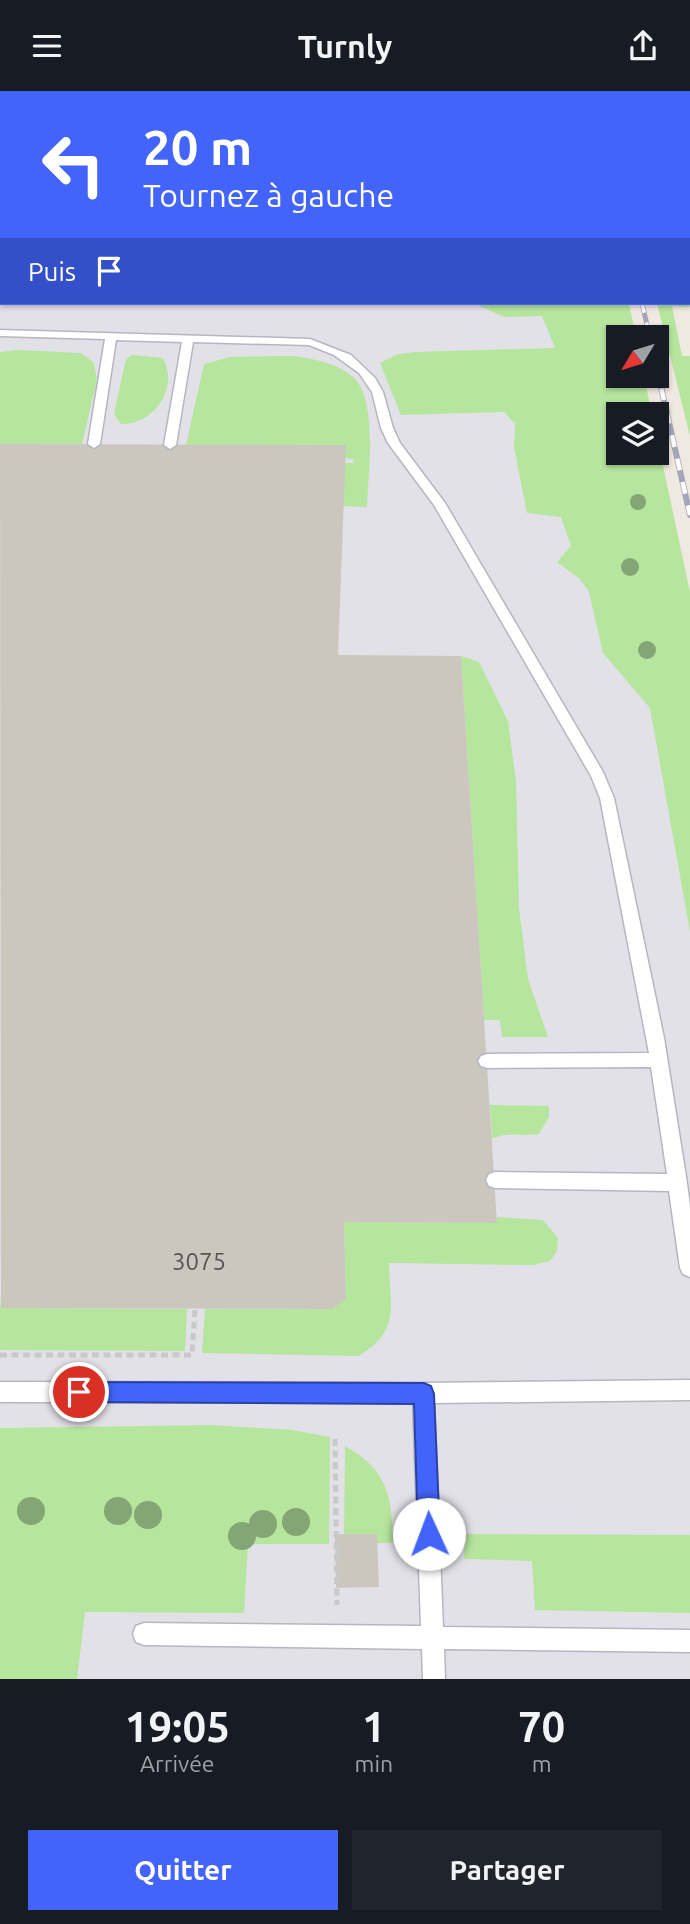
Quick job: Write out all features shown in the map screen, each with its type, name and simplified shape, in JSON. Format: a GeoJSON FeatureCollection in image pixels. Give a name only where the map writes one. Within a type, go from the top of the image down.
{"type":"FeatureCollection","features":[{"type":"Feature","properties":{"kind":"lane"},"geometry":{"type":"LineString","coordinates":[[0,333],[310,342],[355,363],[375,386],[388,431],[407,463],[439,503],[598,776],[607,798],[659,1060],[690,1268]]}},
{"type":"Feature","properties":{"kind":"lane"},"geometry":{"type":"LineString","coordinates":[[94,444],[111,336]]}},
{"type":"Feature","properties":{"kind":"lane"},"geometry":{"type":"LineString","coordinates":[[170,445],[188,338]]}},
{"type":"Feature","properties":{"kind":"lane"},"geometry":{"type":"LineString","coordinates":[[487,1061],[659,1060]]}},
{"type":"Feature","properties":{"kind":"lane"},"geometry":{"type":"LineString","coordinates":[[495,1180],[678,1183]]}},
{"type":"Feature","properties":{"kind":"lane"},"geometry":{"type":"LineString","coordinates":[[0,1392],[424,1394],[690,1390]]}},
{"type":"Feature","properties":{"kind":"lane"},"geometry":{"type":"LineString","coordinates":[[424,1394],[434,1679]]}},
{"type":"Feature","properties":{"kind":"lane"},"geometry":{"type":"LineString","coordinates":[[144,1634],[690,1641]]}},
{"type":"Feature","properties":{"kind":"path"},"geometry":{"type":"LineString","coordinates":[[0,1355],[192,1355],[195,1309]]}},
{"type":"Feature","properties":{"kind":"path"},"geometry":{"type":"LineString","coordinates":[[335,1439],[336,1605],[349,1605]]}},
{"type":"Feature","properties":{"kind":"shaded area"},"geometry":{"type":"Polygon","coordinates":[[[0,305],[578,305],[690,932],[690,1679],[0,1679],[0,305]]]}},
{"type":"Feature","properties":{"kind":"green space"},"geometry":{"type":"Polygon","coordinates":[[[480,305],[629,305],[633,325],[606,325],[606,389],[647,389],[649,402],[606,402],[606,465],[663,465],[690,592],[690,932],[650,708],[603,653],[589,592],[580,579],[557,562],[571,546],[561,517],[527,513],[514,447],[515,424],[504,412],[401,415],[380,363],[398,354],[415,352],[555,348],[542,316],[504,317],[480,305]]]}},
{"type":"Feature","properties":{"kind":"green space"},"geometry":{"type":"Polygon","coordinates":[[[657,305],[690,305],[672,306],[682,356],[690,356],[690,436],[669,351],[669,325],[662,325],[657,305]]]}},
{"type":"Feature","properties":{"kind":"green space"},"geometry":{"type":"Polygon","coordinates":[[[20,350],[81,353],[94,363],[97,380],[82,444],[0,444],[0,352],[20,350]]]}},
{"type":"Feature","properties":{"kind":"green space"},"geometry":{"type":"Polygon","coordinates":[[[132,355],[163,358],[168,381],[161,402],[153,411],[133,423],[121,424],[114,414],[126,359],[132,355]]]}},
{"type":"Feature","properties":{"kind":"green space"},"geometry":{"type":"Polygon","coordinates":[[[293,356],[333,365],[354,378],[361,389],[366,403],[370,439],[367,507],[343,506],[345,463],[353,463],[354,459],[186,445],[204,364],[230,357],[293,356]]]}},
{"type":"Feature","properties":{"kind":"green space"},"geometry":{"type":"Polygon","coordinates":[[[461,656],[479,662],[508,721],[516,781],[519,908],[528,979],[548,1037],[502,1037],[500,1020],[484,1020],[461,656]]]}},
{"type":"Feature","properties":{"kind":"green space"},"geometry":{"type":"Polygon","coordinates":[[[490,1105],[549,1106],[549,1117],[539,1134],[503,1135],[492,1139],[490,1105]]]}},
{"type":"Feature","properties":{"kind":"green space"},"geometry":{"type":"Polygon","coordinates":[[[497,1217],[543,1220],[558,1238],[557,1251],[550,1261],[533,1265],[389,1263],[391,1305],[387,1327],[382,1337],[359,1356],[202,1353],[205,1309],[332,1309],[346,1298],[344,1222],[497,1223],[497,1217]]]}},
{"type":"Feature","properties":{"kind":"green space"},"geometry":{"type":"Polygon","coordinates":[[[0,1299],[1,1308],[187,1309],[185,1351],[0,1350],[0,1299]]]}},
{"type":"Feature","properties":{"kind":"green space"},"geometry":{"type":"Polygon","coordinates":[[[212,1425],[292,1430],[330,1437],[329,1544],[248,1544],[244,1613],[85,1612],[77,1679],[0,1679],[0,1428],[212,1425]]]}},
{"type":"Feature","properties":{"kind":"green space"},"geometry":{"type":"Polygon","coordinates":[[[345,1446],[371,1465],[385,1486],[391,1511],[393,1543],[377,1543],[376,1534],[344,1534],[345,1446]]]}},
{"type":"Feature","properties":{"kind":"green space"},"geometry":{"type":"Polygon","coordinates":[[[465,1534],[690,1535],[690,1613],[535,1610],[532,1561],[464,1559],[465,1534]]]}},
{"type":"Feature","properties":{"kind":"building"},"geometry":{"type":"Polygon","coordinates":[[[0,444],[346,445],[338,655],[461,656],[497,1223],[344,1222],[346,1298],[333,1309],[1,1308],[0,444]]]}},
{"type":"Feature","properties":{"kind":"building"},"geometry":{"type":"Polygon","coordinates":[[[335,1534],[377,1534],[379,1587],[336,1588],[335,1534]]]}},
{"type":"Feature","properties":{"kind":"railway"},"geometry":{"type":"LineString","coordinates":[[642,305],[647,325]]}},
{"type":"Feature","properties":{"kind":"railway"},"geometry":{"type":"LineString","coordinates":[[661,389],[690,515]]}},
{"type":"Feature","properties":{"kind":"route"},"geometry":{"type":"LineString","coordinates":[[79,1392],[424,1394],[429,1534]]}}]}
